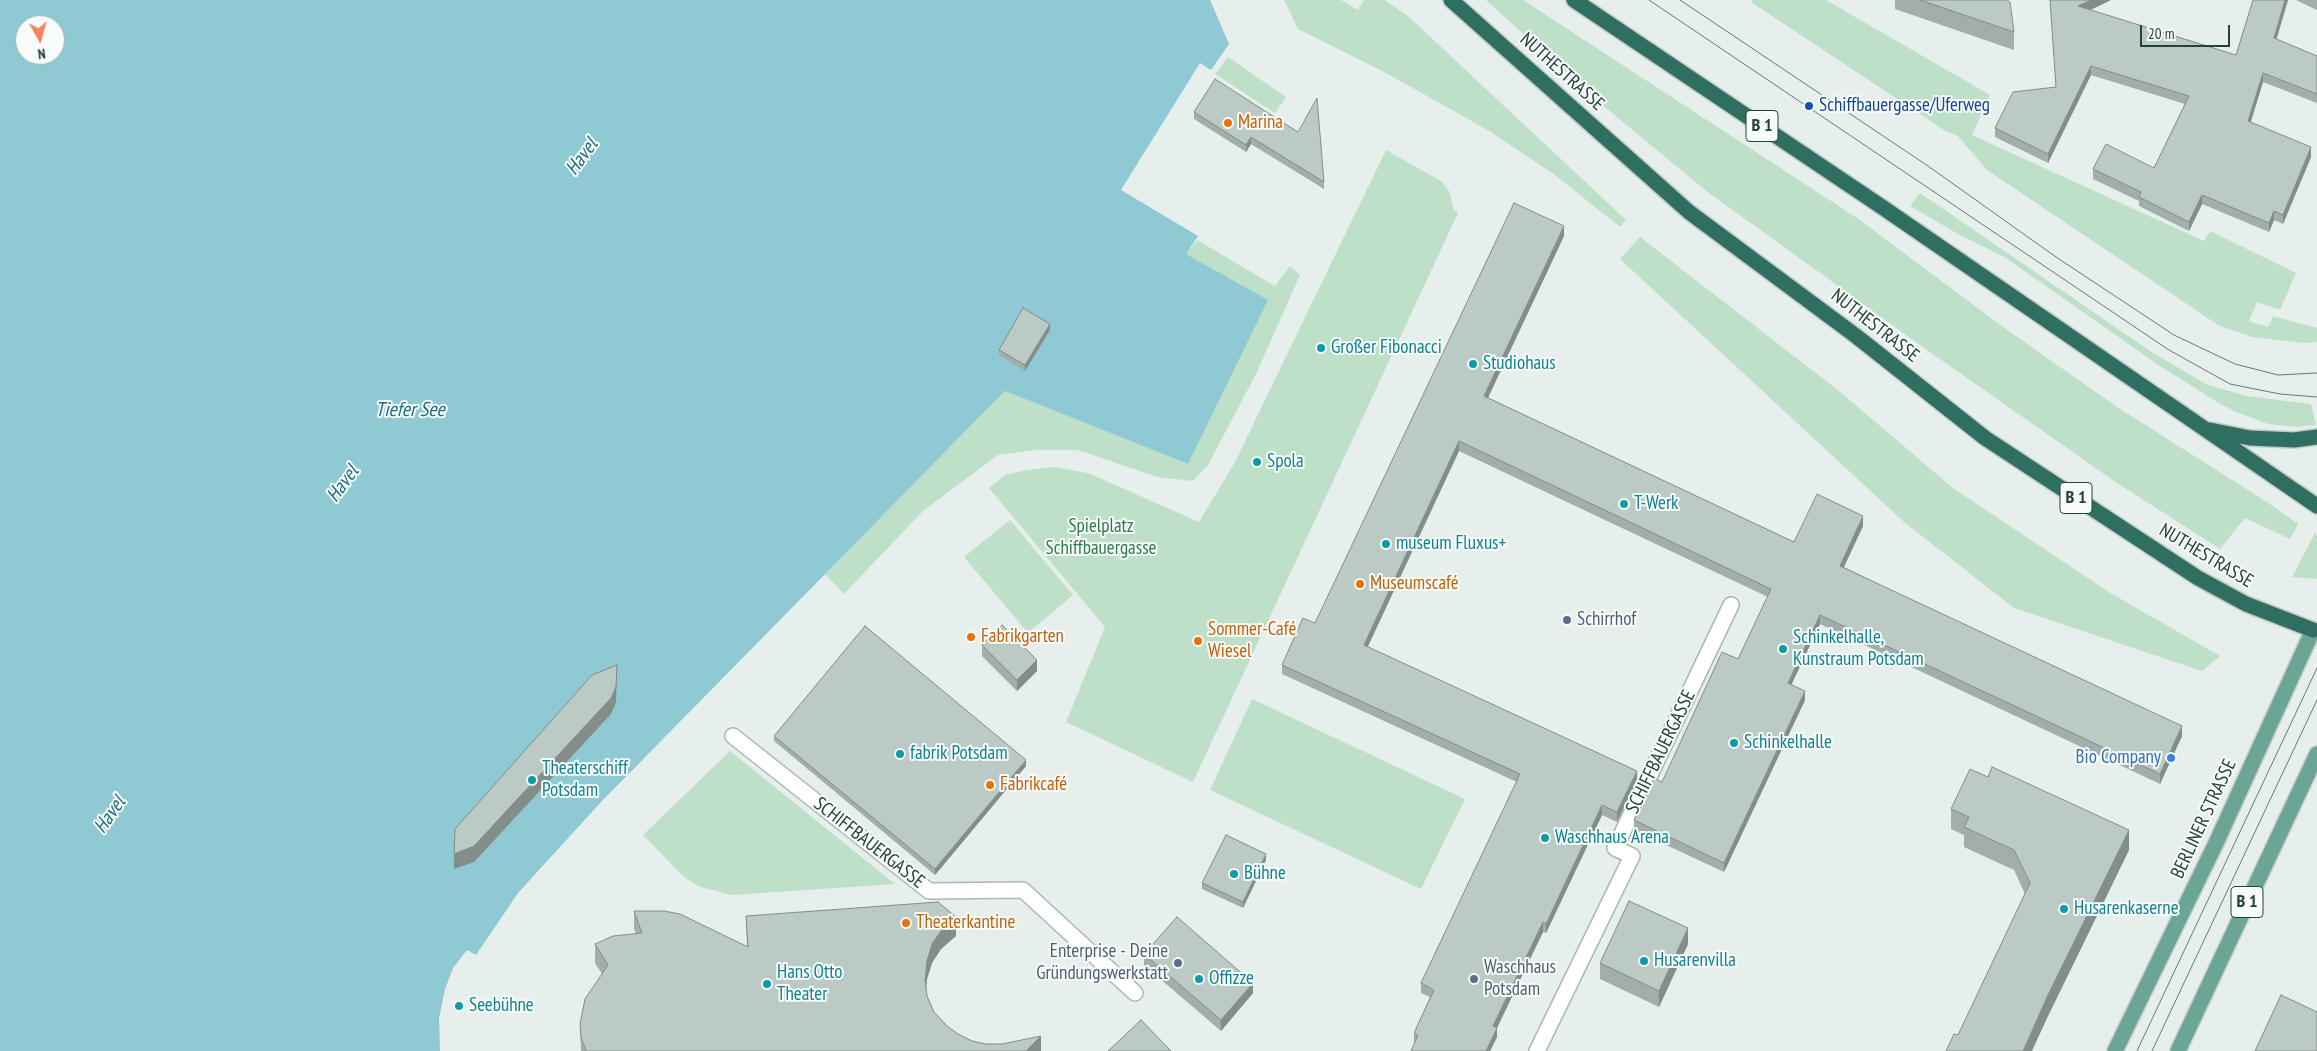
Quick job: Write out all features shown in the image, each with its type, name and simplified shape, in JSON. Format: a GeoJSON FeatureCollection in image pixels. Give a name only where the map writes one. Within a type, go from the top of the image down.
{"type":"FeatureCollection","features":[{"type":"Feature","properties":{"kind":"highway","name":"NUTHESTRASSE"},"geometry":{"type":"LineString","coordinates":[[1451,0],[1689,212],[1856,336],[1985,438],[2198,578],[2246,604],[2313,630]]}},
{"type":"Feature","properties":{"kind":"highway","name":"B 1"},"geometry":{"type":"LineString","coordinates":[[1574,0],[1882,207],[2317,506]]}},
{"type":"Feature","properties":{"kind":"highway"},"geometry":{"type":"LineString","coordinates":[[2204,429],[2250,438],[2294,440],[2317,437]]}},
{"type":"Feature","properties":{"kind":"main road","name":"BERLINER STRASSE"},"geometry":{"type":"LineString","coordinates":[[2116,1051],[2217,841],[2313,630]]}},
{"type":"Feature","properties":{"kind":"main road","name":"B 1"},"geometry":{"type":"LineString","coordinates":[[2178,1051],[2317,754]]}},
{"type":"Feature","properties":{"kind":"street","name":"SCHIFFBAUERGASSE"},"geometry":{"type":"LineString","coordinates":[[1537,1051],[1632,856],[1615,848],[1731,605]]}},
{"type":"Feature","properties":{"kind":"street","name":"SCHIFFBAUERGASSE"},"geometry":{"type":"LineString","coordinates":[[733,736],[929,891],[1023,890],[1135,993]]}},
{"type":"Feature","properties":{"kind":"green space"},"geometry":{"type":"Polygon","coordinates":[[[1284,0],[1341,0],[1358,10],[1364,0],[1384,0],[1407,15],[1626,220],[1620,227],[1555,175],[1491,132],[1386,73],[1298,29],[1284,0]]]}},
{"type":"Feature","properties":{"kind":"green space"},"geometry":{"type":"Polygon","coordinates":[[[1486,0],[1523,0],[1857,218],[1999,324],[2117,407],[2267,502],[2298,524],[2290,539],[2245,518],[2220,549],[2117,483],[1917,343],[1705,190],[1588,93],[1486,0]]]}},
{"type":"Feature","properties":{"kind":"green space"},"geometry":{"type":"Polygon","coordinates":[[[1752,0],[1826,0],[1990,95],[1972,135],[2204,241],[2210,231],[2296,273],[2280,310],[2257,302],[2249,321],[2268,327],[2273,316],[2317,328],[2317,342],[2304,343],[2252,337],[2218,325],[1987,170],[1958,136],[1944,130],[1751,2],[1752,0]]]}},
{"type":"Feature","properties":{"kind":"green space"},"geometry":{"type":"Polygon","coordinates":[[[1228,57],[1286,97],[1275,113],[1215,74],[1228,57]]]}},
{"type":"Feature","properties":{"kind":"green space","name":"Spielplatz Schiffbauergasse"},"geometry":{"type":"Polygon","coordinates":[[[1386,150],[1441,181],[1449,191],[1454,210],[1458,213],[1193,782],[1066,722],[1105,627],[989,488],[1005,475],[1053,467],[1088,473],[1199,522],[1234,464],[1386,150]]]}},
{"type":"Feature","properties":{"kind":"green space"},"geometry":{"type":"Polygon","coordinates":[[[1920,193],[2153,353],[2208,385],[2247,396],[2311,404],[2316,425],[2297,427],[2268,424],[2234,411],[2217,402],[2157,364],[2006,258],[1958,234],[1910,206],[1920,193]]]}},
{"type":"Feature","properties":{"kind":"green space"},"geometry":{"type":"Polygon","coordinates":[[[1640,237],[1839,391],[1953,488],[2112,594],[2220,656],[2202,671],[2014,608],[1904,522],[1620,259],[1640,237]]]}},
{"type":"Feature","properties":{"kind":"green space"},"geometry":{"type":"Polygon","coordinates":[[[1197,240],[1275,286],[1290,266],[1300,275],[1257,372],[1208,465],[1193,481],[1157,477],[1078,450],[1035,450],[998,455],[923,511],[844,594],[825,574],[1005,391],[1188,464],[1186,254],[1197,240]]]}},
{"type":"Feature","properties":{"kind":"green space"},"geometry":{"type":"Polygon","coordinates":[[[1010,520],[1073,595],[1028,633],[964,557],[1010,520]]]}},
{"type":"Feature","properties":{"kind":"green space"},"geometry":{"type":"Polygon","coordinates":[[[2315,533],[2317,537],[2317,579],[2292,577],[2315,533]]]}},
{"type":"Feature","properties":{"kind":"green space"},"geometry":{"type":"Polygon","coordinates":[[[1252,699],[1465,799],[1421,889],[1210,790],[1252,699]]]}},
{"type":"Feature","properties":{"kind":"green space"},"geometry":{"type":"Polygon","coordinates":[[[730,751],[895,884],[732,895],[700,887],[684,877],[643,835],[730,751]]]}},
{"type":"Feature","properties":{"kind":"water","name":"Tiefer See"},"geometry":{"type":"Polygon","coordinates":[[[0,0],[1210,0],[1229,44],[1211,70],[1200,63],[1121,190],[1198,236],[1186,254],[1268,300],[1188,464],[1005,391],[601,802],[518,893],[476,955],[467,950],[453,968],[445,989],[439,1018],[440,1051],[0,1051],[0,0]]]}},
{"type":"Feature","properties":{"kind":"building"},"geometry":{"type":"Polygon","coordinates":[[[1920,0],[2007,0],[2010,2],[2014,32],[1920,0]]]}},
{"type":"Feature","properties":{"kind":"building"},"geometry":{"type":"Polygon","coordinates":[[[2050,0],[2091,0],[2078,6],[2236,55],[2253,0],[2285,0],[2274,38],[2317,56],[2317,94],[2263,73],[2248,121],[2311,147],[2283,215],[2274,211],[2269,223],[2202,195],[2189,222],[2139,197],[2141,192],[2093,169],[2106,144],[2154,168],[2189,96],[2091,66],[2048,154],[1995,128],[2013,92],[2056,87],[2050,0]]]}},
{"type":"Feature","properties":{"kind":"building"},"geometry":{"type":"Polygon","coordinates":[[[1215,79],[1298,132],[1317,98],[1324,182],[1251,137],[1246,145],[1194,112],[1215,79]]]}},
{"type":"Feature","properties":{"kind":"building"},"geometry":{"type":"Polygon","coordinates":[[[1514,203],[1564,226],[1484,396],[1794,542],[1817,494],[1863,516],[1840,566],[2182,726],[2160,774],[1820,615],[1788,683],[1805,691],[1724,863],[1634,820],[1654,778],[1662,782],[1722,652],[1738,659],[1771,589],[1459,441],[1364,645],[1637,771],[1617,812],[1602,805],[1546,924],[1543,922],[1493,1026],[1497,1028],[1486,1051],[1411,1051],[1418,1035],[1414,1033],[1434,990],[1421,983],[1520,774],[1282,665],[1303,618],[1315,623],[1514,203]]]}},
{"type":"Feature","properties":{"kind":"building"},"geometry":{"type":"Polygon","coordinates":[[[1023,308],[1050,324],[1025,365],[999,350],[1023,308]]]}},
{"type":"Feature","properties":{"kind":"building"},"geometry":{"type":"Polygon","coordinates":[[[1002,625],[1037,660],[1017,680],[982,645],[1002,625]]]}},
{"type":"Feature","properties":{"kind":"building","name":"fabrik Potsdam"},"geometry":{"type":"Polygon","coordinates":[[[865,626],[1026,760],[935,869],[774,736],[865,626]]]}},
{"type":"Feature","properties":{"kind":"building"},"geometry":{"type":"Polygon","coordinates":[[[617,665],[616,687],[611,698],[474,846],[454,854],[455,829],[592,675],[617,665]]]}},
{"type":"Feature","properties":{"kind":"building","name":"Husarenkaserne"},"geometry":{"type":"Polygon","coordinates":[[[1992,767],[2129,830],[2048,995],[2023,1051],[1946,1051],[1954,1034],[1958,1035],[2030,883],[2014,850],[1964,827],[1969,817],[1951,809],[1970,769],[1988,777],[1992,767]]]}},
{"type":"Feature","properties":{"kind":"building","name":"Bühne"},"geometry":{"type":"Polygon","coordinates":[[[1226,835],[1266,854],[1243,902],[1202,883],[1226,835]]]}},
{"type":"Feature","properties":{"kind":"building","name":"Husarenvilla"},"geometry":{"type":"Polygon","coordinates":[[[1629,901],[1688,928],[1659,991],[1600,963],[1629,901]]]}},
{"type":"Feature","properties":{"kind":"building","name":"Hans Otto Theater"},"geometry":{"type":"Polygon","coordinates":[[[938,902],[956,917],[941,931],[932,944],[927,961],[925,980],[927,996],[934,1012],[947,1026],[972,1041],[986,1044],[1002,1044],[1041,1036],[1026,1051],[586,1051],[581,1037],[580,1024],[585,999],[608,965],[595,944],[613,936],[642,933],[634,911],[664,911],[680,914],[748,947],[746,916],[938,902]]]}},
{"type":"Feature","properties":{"kind":"building","name":"Offizze"},"geometry":{"type":"Polygon","coordinates":[[[1177,917],[1253,983],[1221,1020],[1144,954],[1177,917]]]}},
{"type":"Feature","properties":{"kind":"building"},"geometry":{"type":"Polygon","coordinates":[[[2281,995],[2317,1012],[2317,1051],[2255,1051],[2281,995]]]}},
{"type":"Feature","properties":{"kind":"building"},"geometry":{"type":"Polygon","coordinates":[[[1141,1020],[1171,1051],[1108,1051],[1141,1020]]]}},
{"type":"Feature","properties":{"kind":"tram line"},"geometry":{"type":"LineString","coordinates":[[1649,0],[2169,350],[2230,384],[2280,394],[2317,397]]}},
{"type":"Feature","properties":{"kind":"tram line"},"geometry":{"type":"LineString","coordinates":[[1680,0],[1928,166],[2056,257],[2174,335],[2235,364],[2278,375],[2317,373]]}},
{"type":"Feature","properties":{"kind":"tram line"},"geometry":{"type":"LineString","coordinates":[[2137,1051],[2317,668]]}},
{"type":"Feature","properties":{"kind":"tram line"},"geometry":{"type":"LineString","coordinates":[[2152,1051],[2317,700]]}},
{"type":"Feature","properties":{"kind":"place","name":"Schiffbauergasse/Uferweg"},"geometry":{"type":"Point","coordinates":[1809,106]}},
{"type":"Feature","properties":{"kind":"place","name":"Marina"},"geometry":{"type":"Point","coordinates":[1228,123]}},
{"type":"Feature","properties":{"kind":"place","name":"Großer Fibonacci"},"geometry":{"type":"Point","coordinates":[1321,348]}},
{"type":"Feature","properties":{"kind":"place","name":"Studiohaus"},"geometry":{"type":"Point","coordinates":[1473,364]}},
{"type":"Feature","properties":{"kind":"place","name":"Spola"},"geometry":{"type":"Point","coordinates":[1257,462]}},
{"type":"Feature","properties":{"kind":"place","name":"T-Werk"},"geometry":{"type":"Point","coordinates":[1624,504]}},
{"type":"Feature","properties":{"kind":"place","name":"museum Fluxus+"},"geometry":{"type":"Point","coordinates":[1386,544]}},
{"type":"Feature","properties":{"kind":"place","name":"Museumscafé"},"geometry":{"type":"Point","coordinates":[1360,584]}},
{"type":"Feature","properties":{"kind":"place","name":"Schirrhof"},"geometry":{"type":"Point","coordinates":[1567,620]}},
{"type":"Feature","properties":{"kind":"place","name":"Fabrikgarten"},"geometry":{"type":"Point","coordinates":[971,637]}},
{"type":"Feature","properties":{"kind":"place","name":"Sommer-Café Wiesel"},"geometry":{"type":"Point","coordinates":[1198,641]}},
{"type":"Feature","properties":{"kind":"place","name":"Schinkelhalle, Kunstraum Potsdam"},"geometry":{"type":"Point","coordinates":[1783,649]}},
{"type":"Feature","properties":{"kind":"place","name":"Schinkelhalle"},"geometry":{"type":"Point","coordinates":[1734,743]}},
{"type":"Feature","properties":{"kind":"place","name":"fabrik Potsdam"},"geometry":{"type":"Point","coordinates":[900,754]}},
{"type":"Feature","properties":{"kind":"place","name":"Bio Company"},"geometry":{"type":"Point","coordinates":[2171,758]}},
{"type":"Feature","properties":{"kind":"place","name":"Theaterschiff Potsdam"},"geometry":{"type":"Point","coordinates":[532,780]}},
{"type":"Feature","properties":{"kind":"place","name":"Fabrikcafé"},"geometry":{"type":"Point","coordinates":[990,785]}},
{"type":"Feature","properties":{"kind":"place","name":"Waschhaus Arena"},"geometry":{"type":"Point","coordinates":[1545,838]}},
{"type":"Feature","properties":{"kind":"place","name":"Bühne"},"geometry":{"type":"Point","coordinates":[1234,874]}},
{"type":"Feature","properties":{"kind":"place","name":"Husarenkaserne"},"geometry":{"type":"Point","coordinates":[2064,909]}},
{"type":"Feature","properties":{"kind":"place","name":"Theaterkantine"},"geometry":{"type":"Point","coordinates":[906,923]}},
{"type":"Feature","properties":{"kind":"place","name":"Husarenvilla"},"geometry":{"type":"Point","coordinates":[1644,961]}},
{"type":"Feature","properties":{"kind":"place","name":"Enterprise - Deine Gründungswerkstatt"},"geometry":{"type":"Point","coordinates":[1178,963]}},
{"type":"Feature","properties":{"kind":"place","name":"Offizze"},"geometry":{"type":"Point","coordinates":[1199,979]}},
{"type":"Feature","properties":{"kind":"place","name":"Waschhaus Potsdam"},"geometry":{"type":"Point","coordinates":[1474,979]}},
{"type":"Feature","properties":{"kind":"place","name":"Hans Otto Theater"},"geometry":{"type":"Point","coordinates":[767,984]}},
{"type":"Feature","properties":{"kind":"place","name":"Seebühne"},"geometry":{"type":"Point","coordinates":[459,1006]}},
{"type":"Feature","properties":{"kind":"water label","name":"Havel"},"geometry":{"type":"Point","coordinates":[582,157]}},
{"type":"Feature","properties":{"kind":"water label","name":"Havel"},"geometry":{"type":"Point","coordinates":[343,484]}},
{"type":"Feature","properties":{"kind":"water label","name":"Havel"},"geometry":{"type":"Point","coordinates":[110,815]}}]}
